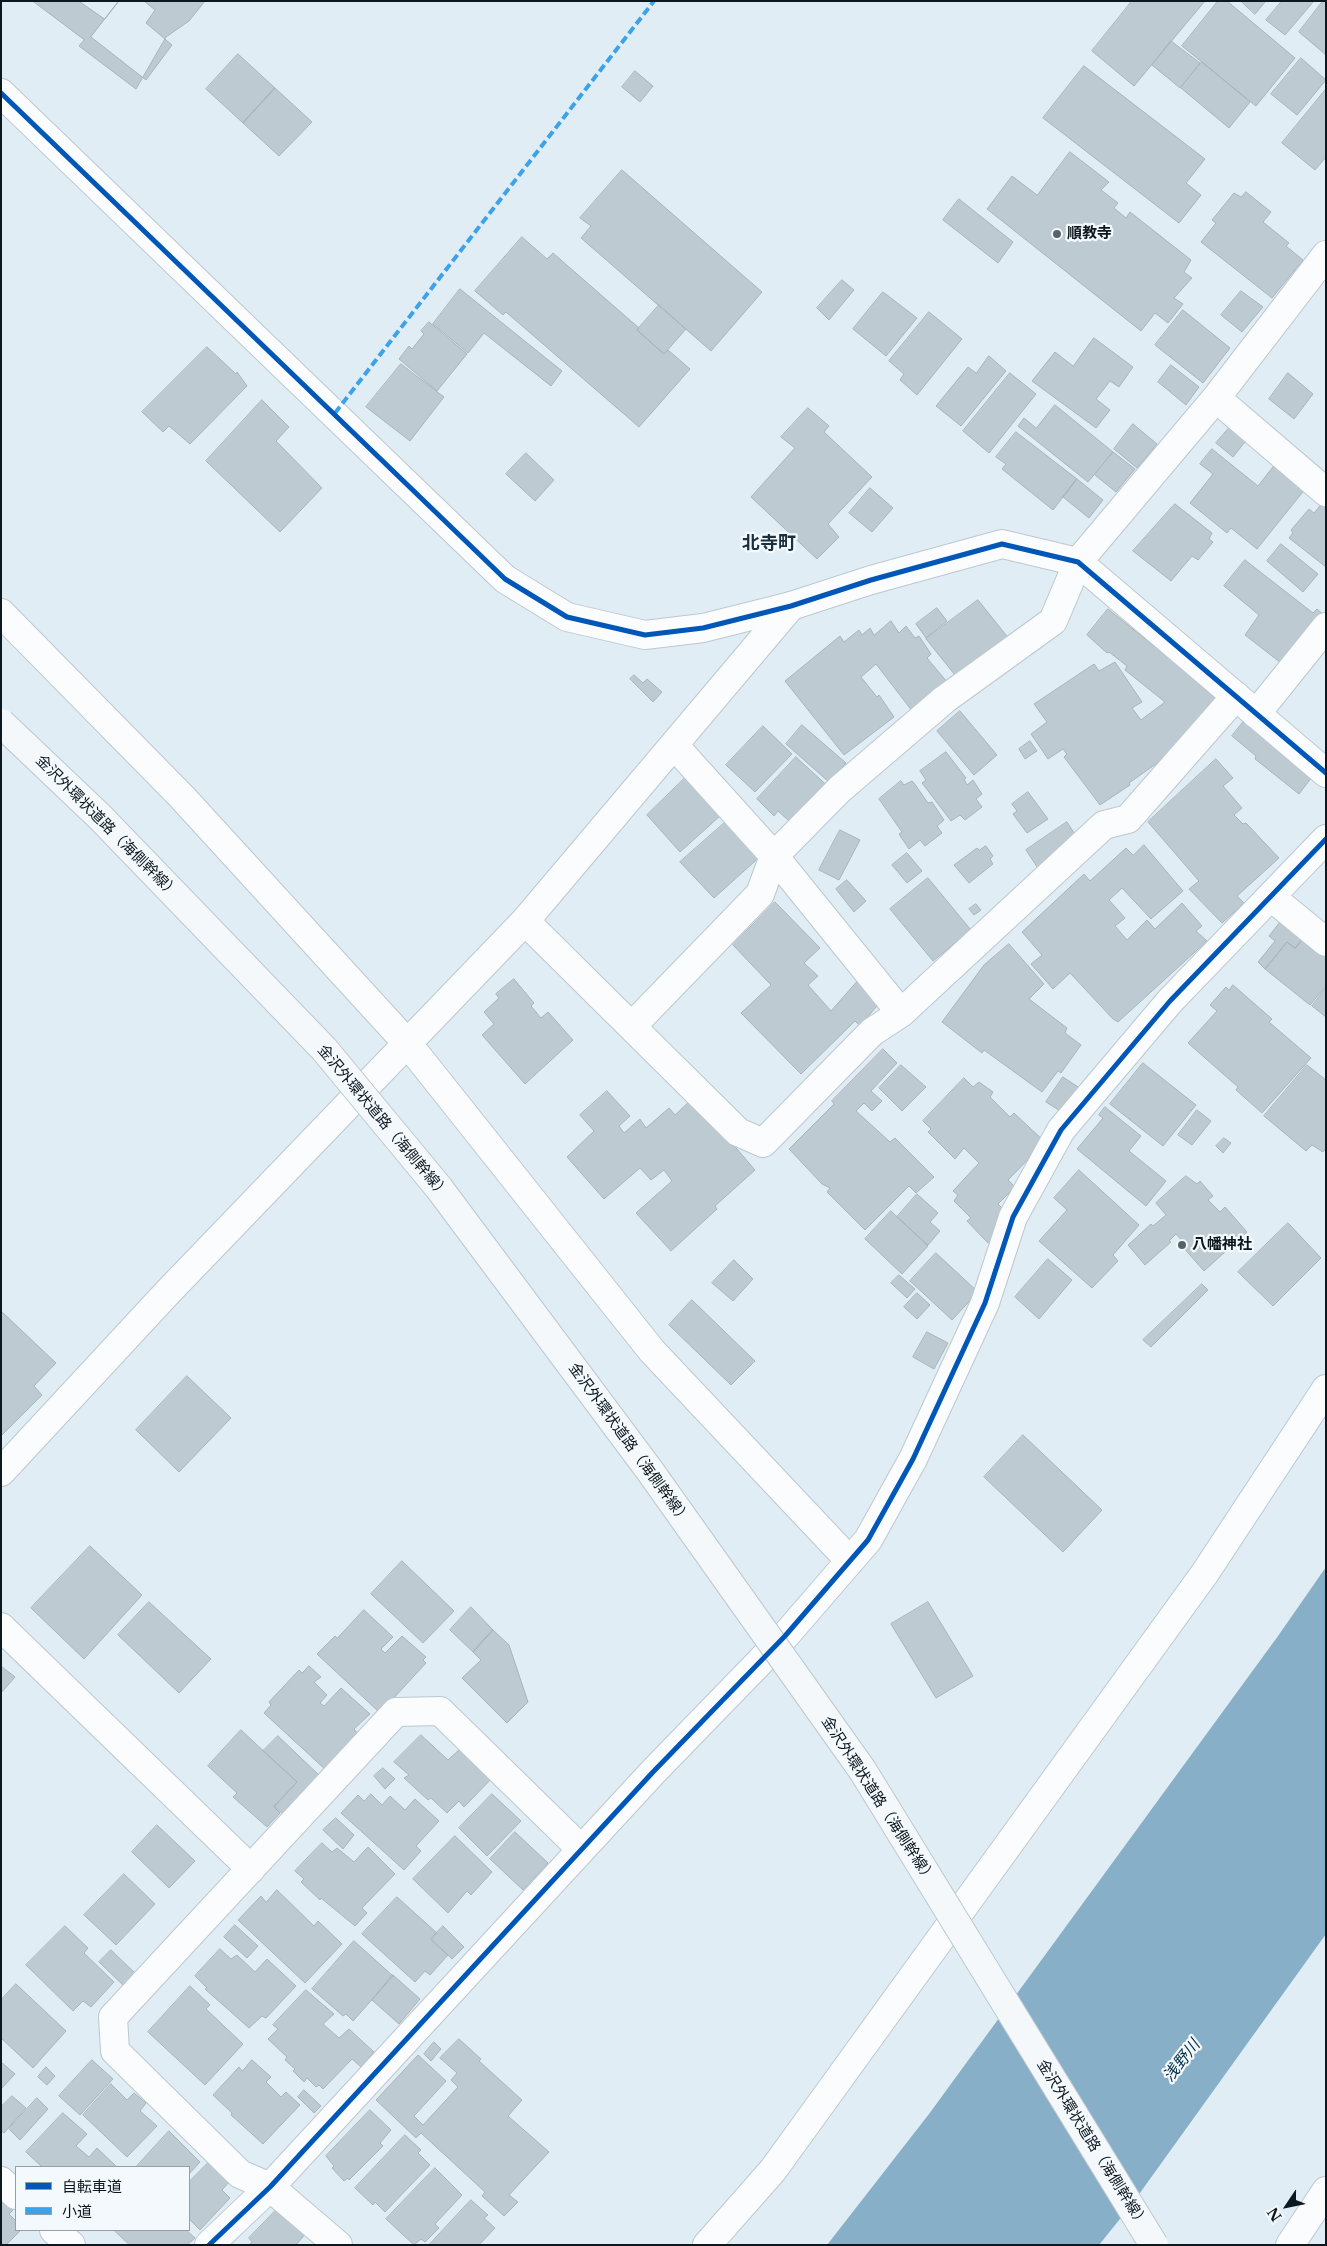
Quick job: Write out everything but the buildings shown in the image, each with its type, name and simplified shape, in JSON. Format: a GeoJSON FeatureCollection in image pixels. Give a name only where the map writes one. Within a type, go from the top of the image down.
{"type":"FeatureCollection","features":[{"type":"Feature","properties":{"kind":"main road","name":"金沢外環状道路（海側幹線）"},"geometry":{"type":"LineString","coordinates":[[1,723],[100,817],[324,1049],[439,1188],[650,1471],[863,1771],[1154,2245]]}},
{"type":"Feature","properties":{"kind":"street"},"geometry":{"type":"LineString","coordinates":[[1,93],[505,579],[567,617],[645,635],[703,628],[791,606],[871,580],[1002,544],[1078,562],[1326,773]]}},
{"type":"Feature","properties":{"kind":"street"},"geometry":{"type":"LineString","coordinates":[[632,1026],[760,894],[774,856],[840,789],[944,699],[1053,621],[1078,562],[1216,398],[1326,255]]}},
{"type":"Feature","properties":{"kind":"street"},"geometry":{"type":"LineString","coordinates":[[1216,398],[1326,492]]}},
{"type":"Feature","properties":{"kind":"street"},"geometry":{"type":"LineString","coordinates":[[1,1472],[168,1292],[525,921],[791,606]]}},
{"type":"Feature","properties":{"kind":"street"},"geometry":{"type":"LineString","coordinates":[[1,613],[182,796],[408,1044],[652,1351],[850,1561]]}},
{"type":"Feature","properties":{"kind":"street"},"geometry":{"type":"LineString","coordinates":[[1256,714],[1326,627]]}},
{"type":"Feature","properties":{"kind":"street"},"geometry":{"type":"LineString","coordinates":[[525,921],[738,1132],[763,1143],[872,1032],[901,1013],[1104,825],[1128,819],[1236,696]]}},
{"type":"Feature","properties":{"kind":"street"},"geometry":{"type":"LineString","coordinates":[[674,745],[774,856],[901,1013]]}},
{"type":"Feature","properties":{"kind":"street"},"geometry":{"type":"LineString","coordinates":[[209,2245],[270,2188],[581,1849],[785,1636],[868,1540],[913,1459],[985,1303],[1013,1217],[1061,1130],[1170,1001],[1326,839]]}},
{"type":"Feature","properties":{"kind":"street"},"geometry":{"type":"LineString","coordinates":[[1271,897],[1326,942]]}},
{"type":"Feature","properties":{"kind":"street"},"geometry":{"type":"LineString","coordinates":[[707,2245],[774,2170],[1205,1573],[1326,1389]]}},
{"type":"Feature","properties":{"kind":"street"},"geometry":{"type":"LineString","coordinates":[[1,1627],[251,1869]]}},
{"type":"Feature","properties":{"kind":"street"},"geometry":{"type":"LineString","coordinates":[[338,2245],[270,2188],[240,2174],[115,2052],[113,2017],[396,1712],[440,1711],[581,1849]]}},
{"type":"Feature","properties":{"kind":"street"},"geometry":{"type":"LineString","coordinates":[[1,2181],[15,2194]]}},
{"type":"Feature","properties":{"kind":"street"},"geometry":{"type":"LineString","coordinates":[[1290,2245],[1326,2191]]}},
{"type":"Feature","properties":{"kind":"street"},"geometry":{"type":"LineString","coordinates":[[55,2231],[71,2245]]}},
{"type":"Feature","properties":{"kind":"water","name":"浅野川"},"geometry":{"type":"Polygon","coordinates":[[[1326,1567],[1326,1934],[1132,2204],[1099,2245],[827,2245],[929,2114],[1278,1636],[1326,1567]]]}},
{"type":"Feature","properties":{"kind":"marked path"},"geometry":{"type":"LineString","coordinates":[[335,413],[654,1]]}},
{"type":"Feature","properties":{"kind":"cycle path"},"geometry":{"type":"LineString","coordinates":[[1,93],[505,579],[567,617],[645,635],[703,628],[791,606],[871,580],[1002,544],[1078,562],[1326,773]]}},
{"type":"Feature","properties":{"kind":"cycle path"},"geometry":{"type":"LineString","coordinates":[[209,2245],[270,2187],[653,1772],[785,1636],[868,1540],[913,1459],[985,1303],[1013,1217],[1061,1130],[1170,1001],[1326,839]]}},
{"type":"Feature","properties":{"kind":"place","name":"順教寺"},"geometry":{"type":"Point","coordinates":[1057,234]}},
{"type":"Feature","properties":{"kind":"place","name":"八幡神社"},"geometry":{"type":"Point","coordinates":[1182,1245]}},
{"type":"Feature","properties":{"kind":"district","name":"北寺町"},"geometry":{"type":"Point","coordinates":[769,544]}}]}
